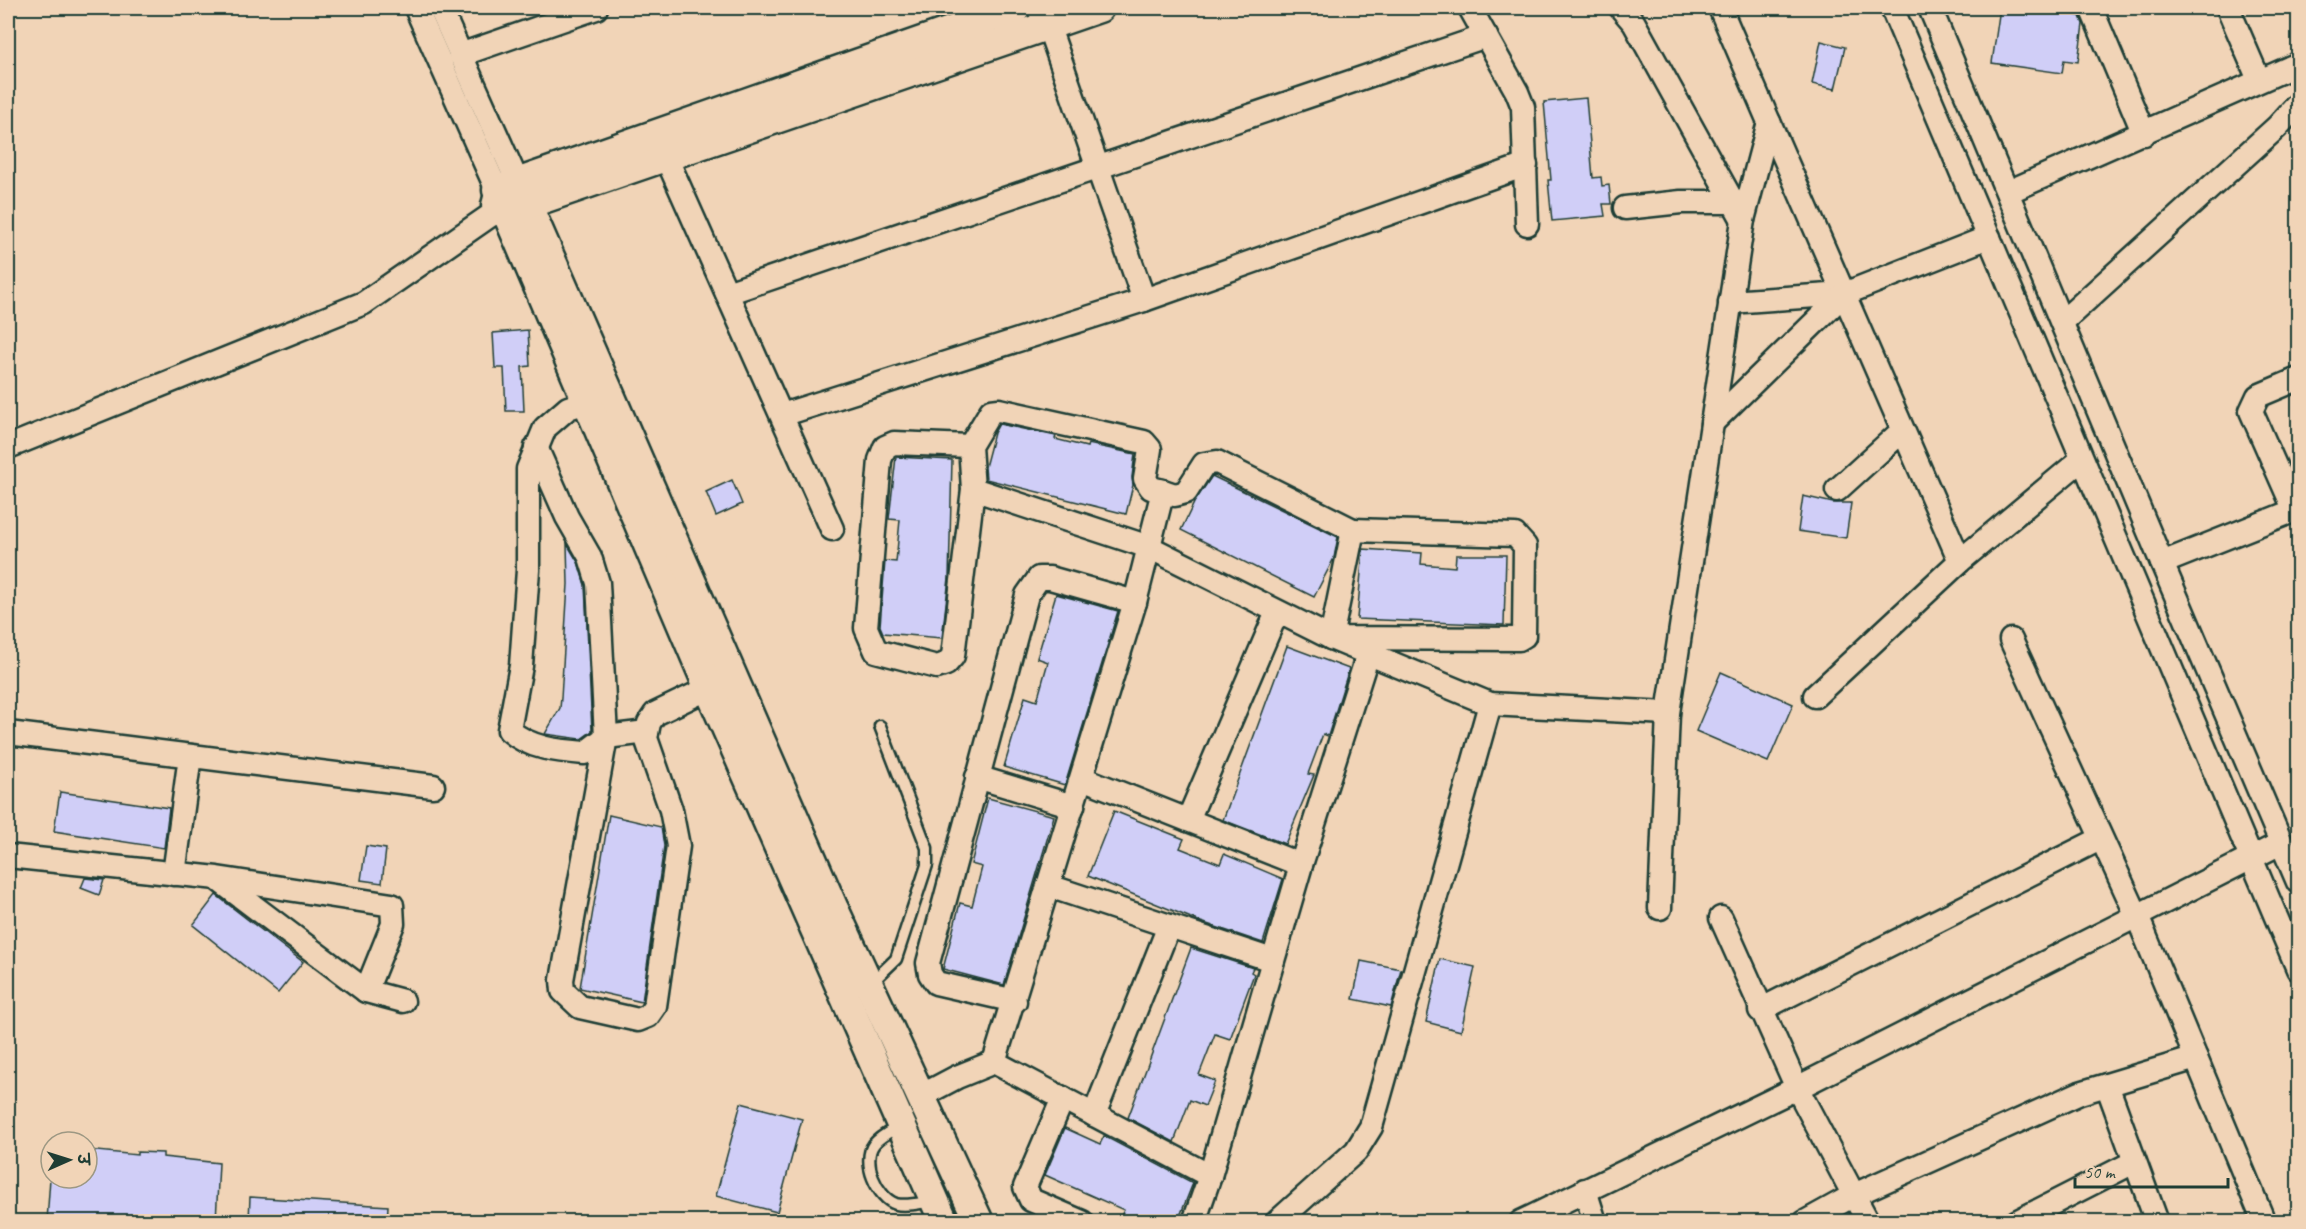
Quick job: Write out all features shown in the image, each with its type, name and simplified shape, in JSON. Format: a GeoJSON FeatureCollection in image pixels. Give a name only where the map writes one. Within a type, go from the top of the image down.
{"type":"FeatureCollection","features":[{"type":"Feature","properties":{"kind":"street"},"geometry":{"type":"LineString","coordinates":[[416,8],[597,396],[721,684],[901,1125],[939,1211]]}},
{"type":"Feature","properties":{"kind":"street"},"geometry":{"type":"LineString","coordinates":[[440,8],[460,54],[507,200]]}},
{"type":"Feature","properties":{"kind":"street"},"geometry":{"type":"LineString","coordinates":[[460,54],[596,8]]}},
{"type":"Feature","properties":{"kind":"street"},"geometry":{"type":"LineString","coordinates":[[8,447],[364,303],[507,200],[1016,8]]}},
{"type":"Feature","properties":{"kind":"street"},"geometry":{"type":"LineString","coordinates":[[507,200],[666,157],[1043,16],[1099,8]]}},
{"type":"Feature","properties":{"kind":"street"},"geometry":{"type":"LineString","coordinates":[[1470,8],[1518,92],[1523,107],[1527,224]]}},
{"type":"Feature","properties":{"kind":"street"},"geometry":{"type":"LineString","coordinates":[[1621,8],[1634,23],[1738,211]]}},
{"type":"Feature","properties":{"kind":"street"},"geometry":{"type":"LineString","coordinates":[[1720,8],[1960,561]]}},
{"type":"Feature","properties":{"kind":"street"},"geometry":{"type":"LineString","coordinates":[[1892,8],[2298,969]]}},
{"type":"Feature","properties":{"kind":"street"},"geometry":{"type":"LineString","coordinates":[[1930,8],[2298,882]]}},
{"type":"Feature","properties":{"kind":"street"},"geometry":{"type":"LineString","coordinates":[[2091,8],[2144,134]]}},
{"type":"Feature","properties":{"kind":"street"},"geometry":{"type":"LineString","coordinates":[[2228,8],[2259,80]]}},
{"type":"Feature","properties":{"kind":"street"},"geometry":{"type":"LineString","coordinates":[[1043,16],[1099,167],[1144,300]]}},
{"type":"Feature","properties":{"kind":"street"},"geometry":{"type":"LineString","coordinates":[[727,292],[1486,36]]}},
{"type":"Feature","properties":{"kind":"street"},"geometry":{"type":"LineString","coordinates":[[2008,192],[2144,134],[2298,64]]}},
{"type":"Feature","properties":{"kind":"street"},"geometry":{"type":"LineString","coordinates":[[2062,322],[2277,127],[2298,104]]}},
{"type":"Feature","properties":{"kind":"street"},"geometry":{"type":"LineString","coordinates":[[1660,908],[1668,713],[1730,302],[1738,211],[1769,122]]}},
{"type":"Feature","properties":{"kind":"street"},"geometry":{"type":"LineString","coordinates":[[666,157],[832,529]]}},
{"type":"Feature","properties":{"kind":"street"},"geometry":{"type":"LineString","coordinates":[[782,416],[1144,300],[1526,165]]}},
{"type":"Feature","properties":{"kind":"street"},"geometry":{"type":"LineString","coordinates":[[1625,208],[1681,202],[1738,211]]}},
{"type":"Feature","properties":{"kind":"street"},"geometry":{"type":"LineString","coordinates":[[1730,302],[1844,294],[1989,237]]}},
{"type":"Feature","properties":{"kind":"street"},"geometry":{"type":"LineString","coordinates":[[1712,423],[1844,294]]}},
{"type":"Feature","properties":{"kind":"street"},"geometry":{"type":"LineString","coordinates":[[2162,563],[2296,510],[2251,411],[2258,396],[2298,379]]}},
{"type":"Feature","properties":{"kind":"street"},"geometry":{"type":"LineString","coordinates":[[597,396],[567,408],[545,428],[528,469],[526,512],[528,570],[521,666],[509,730],[530,742],[552,750],[585,753],[606,738],[647,732]]}},
{"type":"Feature","properties":{"kind":"street"},"geometry":{"type":"LineString","coordinates":[[970,446],[894,443],[885,447],[880,460],[866,628],[876,651],[937,667],[946,664],[953,656],[972,489],[970,446],[986,416],[991,411],[999,410],[1144,442],[1150,450],[1145,479],[1151,488],[1175,495],[1186,492],[1204,464],[1218,462],[1353,530],[1515,536],[1525,546],[1526,628],[1519,639],[1331,638]]}},
{"type":"Feature","properties":{"kind":"street"},"geometry":{"type":"LineString","coordinates":[[1837,490],[1902,431]]}},
{"type":"Feature","properties":{"kind":"street"},"geometry":{"type":"LineString","coordinates":[[536,447],[564,510],[590,557],[598,583],[606,738],[562,980],[563,992],[580,1006],[638,1020],[648,1016],[658,997],[678,846],[671,810],[652,758],[647,732],[649,723],[656,714],[721,684]]}},
{"type":"Feature","properties":{"kind":"street"},"geometry":{"type":"LineString","coordinates":[[1815,696],[1960,561],[2082,459]]}},
{"type":"Feature","properties":{"kind":"street"},"geometry":{"type":"LineString","coordinates":[[972,489],[1149,547],[1331,638],[1490,704],[1668,713]]}},
{"type":"Feature","properties":{"kind":"street"},"geometry":{"type":"LineString","coordinates":[[921,1096],[957,1077],[994,1062],[1015,1001],[1135,602],[1163,491]]}},
{"type":"Feature","properties":{"kind":"street"},"geometry":{"type":"LineString","coordinates":[[526,512],[564,510]]}},
{"type":"Feature","properties":{"kind":"street"},"geometry":{"type":"LineString","coordinates":[[1331,638],[1353,530]]}},
{"type":"Feature","properties":{"kind":"street"},"geometry":{"type":"LineString","coordinates":[[1015,1001],[936,982],[930,974],[928,963],[1027,595],[1039,578],[1050,578],[1135,602]]}},
{"type":"Feature","properties":{"kind":"street"},"geometry":{"type":"LineString","coordinates":[[1188,820],[1277,612]]}},
{"type":"Feature","properties":{"kind":"street"},"geometry":{"type":"LineString","coordinates":[[2012,640],[2100,839],[2137,916],[2264,1221]]}},
{"type":"Feature","properties":{"kind":"street"},"geometry":{"type":"LineString","coordinates":[[1194,1221],[1210,1176],[1301,865],[1368,654]]}},
{"type":"Feature","properties":{"kind":"street"},"geometry":{"type":"LineString","coordinates":[[721,684],[869,985],[979,1221]]}},
{"type":"Feature","properties":{"kind":"street"},"geometry":{"type":"LineString","coordinates":[[1277,1221],[1356,1151],[1371,1127],[1490,704]]}},
{"type":"Feature","properties":{"kind":"street"},"geometry":{"type":"LineString","coordinates":[[8,733],[433,786]]}},
{"type":"Feature","properties":{"kind":"street"},"geometry":{"type":"LineString","coordinates":[[174,874],[190,756]]}},
{"type":"Feature","properties":{"kind":"street"},"geometry":{"type":"LineString","coordinates":[[977,777],[1073,806]]}},
{"type":"Feature","properties":{"kind":"street"},"geometry":{"type":"LineString","coordinates":[[1082,778],[1301,865]]}},
{"type":"Feature","properties":{"kind":"street"},"geometry":{"type":"LineString","coordinates":[[1760,1010],[2100,839]]}},
{"type":"Feature","properties":{"kind":"street"},"geometry":{"type":"LineString","coordinates":[[1521,1221],[1797,1088],[2281,843]]}},
{"type":"Feature","properties":{"kind":"street"},"geometry":{"type":"LineString","coordinates":[[8,856],[217,878],[392,905],[393,924],[366,991]]}},
{"type":"Feature","properties":{"kind":"street"},"geometry":{"type":"LineString","coordinates":[[217,878],[366,991],[404,1001]]}},
{"type":"Feature","properties":{"kind":"street"},"geometry":{"type":"LineString","coordinates":[[1049,886],[1272,960]]}},
{"type":"Feature","properties":{"kind":"street"},"geometry":{"type":"LineString","coordinates":[[1721,918],[1760,1010],[1797,1088],[1868,1221]]}},
{"type":"Feature","properties":{"kind":"street"},"geometry":{"type":"LineString","coordinates":[[1094,1114],[1169,926]]}},
{"type":"Feature","properties":{"kind":"street"},"geometry":{"type":"LineString","coordinates":[[1805,1221],[1854,1195],[2080,1093],[2196,1058]]}},
{"type":"Feature","properties":{"kind":"street"},"geometry":{"type":"LineString","coordinates":[[994,1062],[1210,1176]]}},
{"type":"Feature","properties":{"kind":"street"},"geometry":{"type":"LineString","coordinates":[[2107,1085],[2157,1221]]}},
{"type":"Feature","properties":{"kind":"street"},"geometry":{"type":"LineString","coordinates":[[1063,1098],[1025,1187],[1031,1200],[1082,1221]]}},
{"type":"Feature","properties":{"kind":"street"},"geometry":{"type":"LineString","coordinates":[[2016,1221],[2134,1162]]}},
{"type":"Feature","properties":{"kind":"street"},"geometry":{"type":"LineString","coordinates":[[1585,1190],[1595,1221]]}},
{"type":"Feature","properties":{"kind":"lane"},"geometry":{"type":"LineString","coordinates":[[869,985],[896,959],[927,865],[927,848],[880,726]]}},
{"type":"Feature","properties":{"kind":"lane"},"geometry":{"type":"LineString","coordinates":[[901,1125],[873,1144],[868,1159],[874,1181],[885,1198],[897,1204],[939,1211]]}},
{"type":"Feature","properties":{"kind":"building"},"geometry":{"type":"Polygon","coordinates":[[[2000,8],[2022,8],[2080,16],[2083,24],[2078,62],[2064,60],[2062,73],[1992,63],[2000,8]]]}},
{"type":"Feature","properties":{"kind":"building"},"geometry":{"type":"Polygon","coordinates":[[[1821,41],[1845,47],[1835,89],[1812,84],[1821,41]]]}},
{"type":"Feature","properties":{"kind":"building"},"geometry":{"type":"Polygon","coordinates":[[[1586,98],[1593,178],[1601,177],[1602,186],[1609,185],[1611,204],[1603,204],[1605,216],[1552,221],[1544,102],[1586,98]]]}},
{"type":"Feature","properties":{"kind":"building"},"geometry":{"type":"Polygon","coordinates":[[[528,330],[530,366],[522,367],[524,411],[506,411],[504,368],[495,368],[493,333],[528,330]]]}},
{"type":"Feature","properties":{"kind":"building"},"geometry":{"type":"Polygon","coordinates":[[[999,424],[1056,436],[1055,439],[1087,447],[1088,444],[1135,454],[1133,485],[1126,514],[986,479],[985,467],[994,433],[999,424]]]}},
{"type":"Feature","properties":{"kind":"building"},"geometry":{"type":"Polygon","coordinates":[[[896,457],[952,460],[949,578],[942,638],[883,633],[880,626],[885,561],[896,562],[900,520],[889,519],[896,457]]]}},
{"type":"Feature","properties":{"kind":"building"},"geometry":{"type":"Polygon","coordinates":[[[1212,476],[1338,537],[1334,558],[1314,597],[1181,530],[1195,501],[1212,476]]]}},
{"type":"Feature","properties":{"kind":"building"},"geometry":{"type":"Polygon","coordinates":[[[732,480],[742,504],[716,516],[706,492],[732,480]]]}},
{"type":"Feature","properties":{"kind":"building"},"geometry":{"type":"Polygon","coordinates":[[[1803,496],[1833,503],[1851,503],[1846,538],[1798,531],[1803,496]]]}},
{"type":"Feature","properties":{"kind":"building"},"geometry":{"type":"Polygon","coordinates":[[[567,544],[578,562],[585,585],[592,731],[581,739],[545,734],[560,708],[568,584],[567,544]]]}},
{"type":"Feature","properties":{"kind":"building"},"geometry":{"type":"Polygon","coordinates":[[[1363,549],[1422,553],[1421,564],[1455,567],[1456,555],[1506,555],[1504,625],[1357,619],[1363,549]]]}},
{"type":"Feature","properties":{"kind":"building"},"geometry":{"type":"Polygon","coordinates":[[[1056,594],[1118,611],[1065,785],[1004,767],[1025,697],[1037,701],[1048,662],[1037,658],[1056,594]]]}},
{"type":"Feature","properties":{"kind":"building"},"geometry":{"type":"Polygon","coordinates":[[[1287,646],[1349,669],[1328,736],[1323,734],[1308,774],[1314,775],[1285,844],[1223,820],[1287,646]]]}},
{"type":"Feature","properties":{"kind":"building"},"geometry":{"type":"Polygon","coordinates":[[[1721,672],[1793,704],[1768,762],[1696,731],[1721,672]]]}},
{"type":"Feature","properties":{"kind":"building"},"geometry":{"type":"Polygon","coordinates":[[[60,792],[169,808],[164,848],[54,831],[60,792]]]}},
{"type":"Feature","properties":{"kind":"building"},"geometry":{"type":"Polygon","coordinates":[[[988,798],[1054,816],[1004,985],[943,969],[960,903],[972,906],[982,867],[971,864],[988,798]]]}},
{"type":"Feature","properties":{"kind":"building"},"geometry":{"type":"Polygon","coordinates":[[[1114,811],[1184,839],[1180,848],[1220,864],[1224,854],[1283,879],[1263,943],[1201,922],[1088,876],[1114,811]]]}},
{"type":"Feature","properties":{"kind":"building"},"geometry":{"type":"Polygon","coordinates":[[[609,815],[661,827],[664,846],[642,1002],[580,988],[609,815]]]}},
{"type":"Feature","properties":{"kind":"building"},"geometry":{"type":"Polygon","coordinates":[[[366,846],[386,849],[382,883],[361,880],[366,846]]]}},
{"type":"Feature","properties":{"kind":"building"},"geometry":{"type":"Polygon","coordinates":[[[85,878],[104,880],[99,895],[81,888],[85,878]]]}},
{"type":"Feature","properties":{"kind":"building"},"geometry":{"type":"Polygon","coordinates":[[[216,895],[303,962],[278,993],[193,925],[216,895]]]}},
{"type":"Feature","properties":{"kind":"building"},"geometry":{"type":"Polygon","coordinates":[[[1191,948],[1253,968],[1251,972],[1254,974],[1230,1039],[1215,1034],[1199,1075],[1215,1081],[1205,1106],[1190,1100],[1174,1142],[1128,1118],[1191,948]]]}},
{"type":"Feature","properties":{"kind":"building"},"geometry":{"type":"Polygon","coordinates":[[[1440,959],[1475,967],[1461,1031],[1426,1022],[1440,959]]]}},
{"type":"Feature","properties":{"kind":"building"},"geometry":{"type":"Polygon","coordinates":[[[1361,961],[1401,969],[1391,1007],[1353,999],[1361,961]]]}},
{"type":"Feature","properties":{"kind":"building"},"geometry":{"type":"Polygon","coordinates":[[[741,1103],[802,1119],[777,1212],[716,1196],[741,1103]]]}},
{"type":"Feature","properties":{"kind":"building"},"geometry":{"type":"Polygon","coordinates":[[[1065,1128],[1100,1144],[1104,1136],[1193,1183],[1178,1221],[1118,1221],[1124,1210],[1045,1175],[1065,1128]]]}},
{"type":"Feature","properties":{"kind":"building"},"geometry":{"type":"Polygon","coordinates":[[[99,1151],[137,1155],[137,1152],[163,1153],[163,1157],[219,1163],[216,1221],[47,1221],[49,1190],[99,1190],[99,1151]]]}},
{"type":"Feature","properties":{"kind":"building"},"geometry":{"type":"Polygon","coordinates":[[[250,1197],[388,1206],[387,1221],[249,1221],[250,1197]]]}}]}
